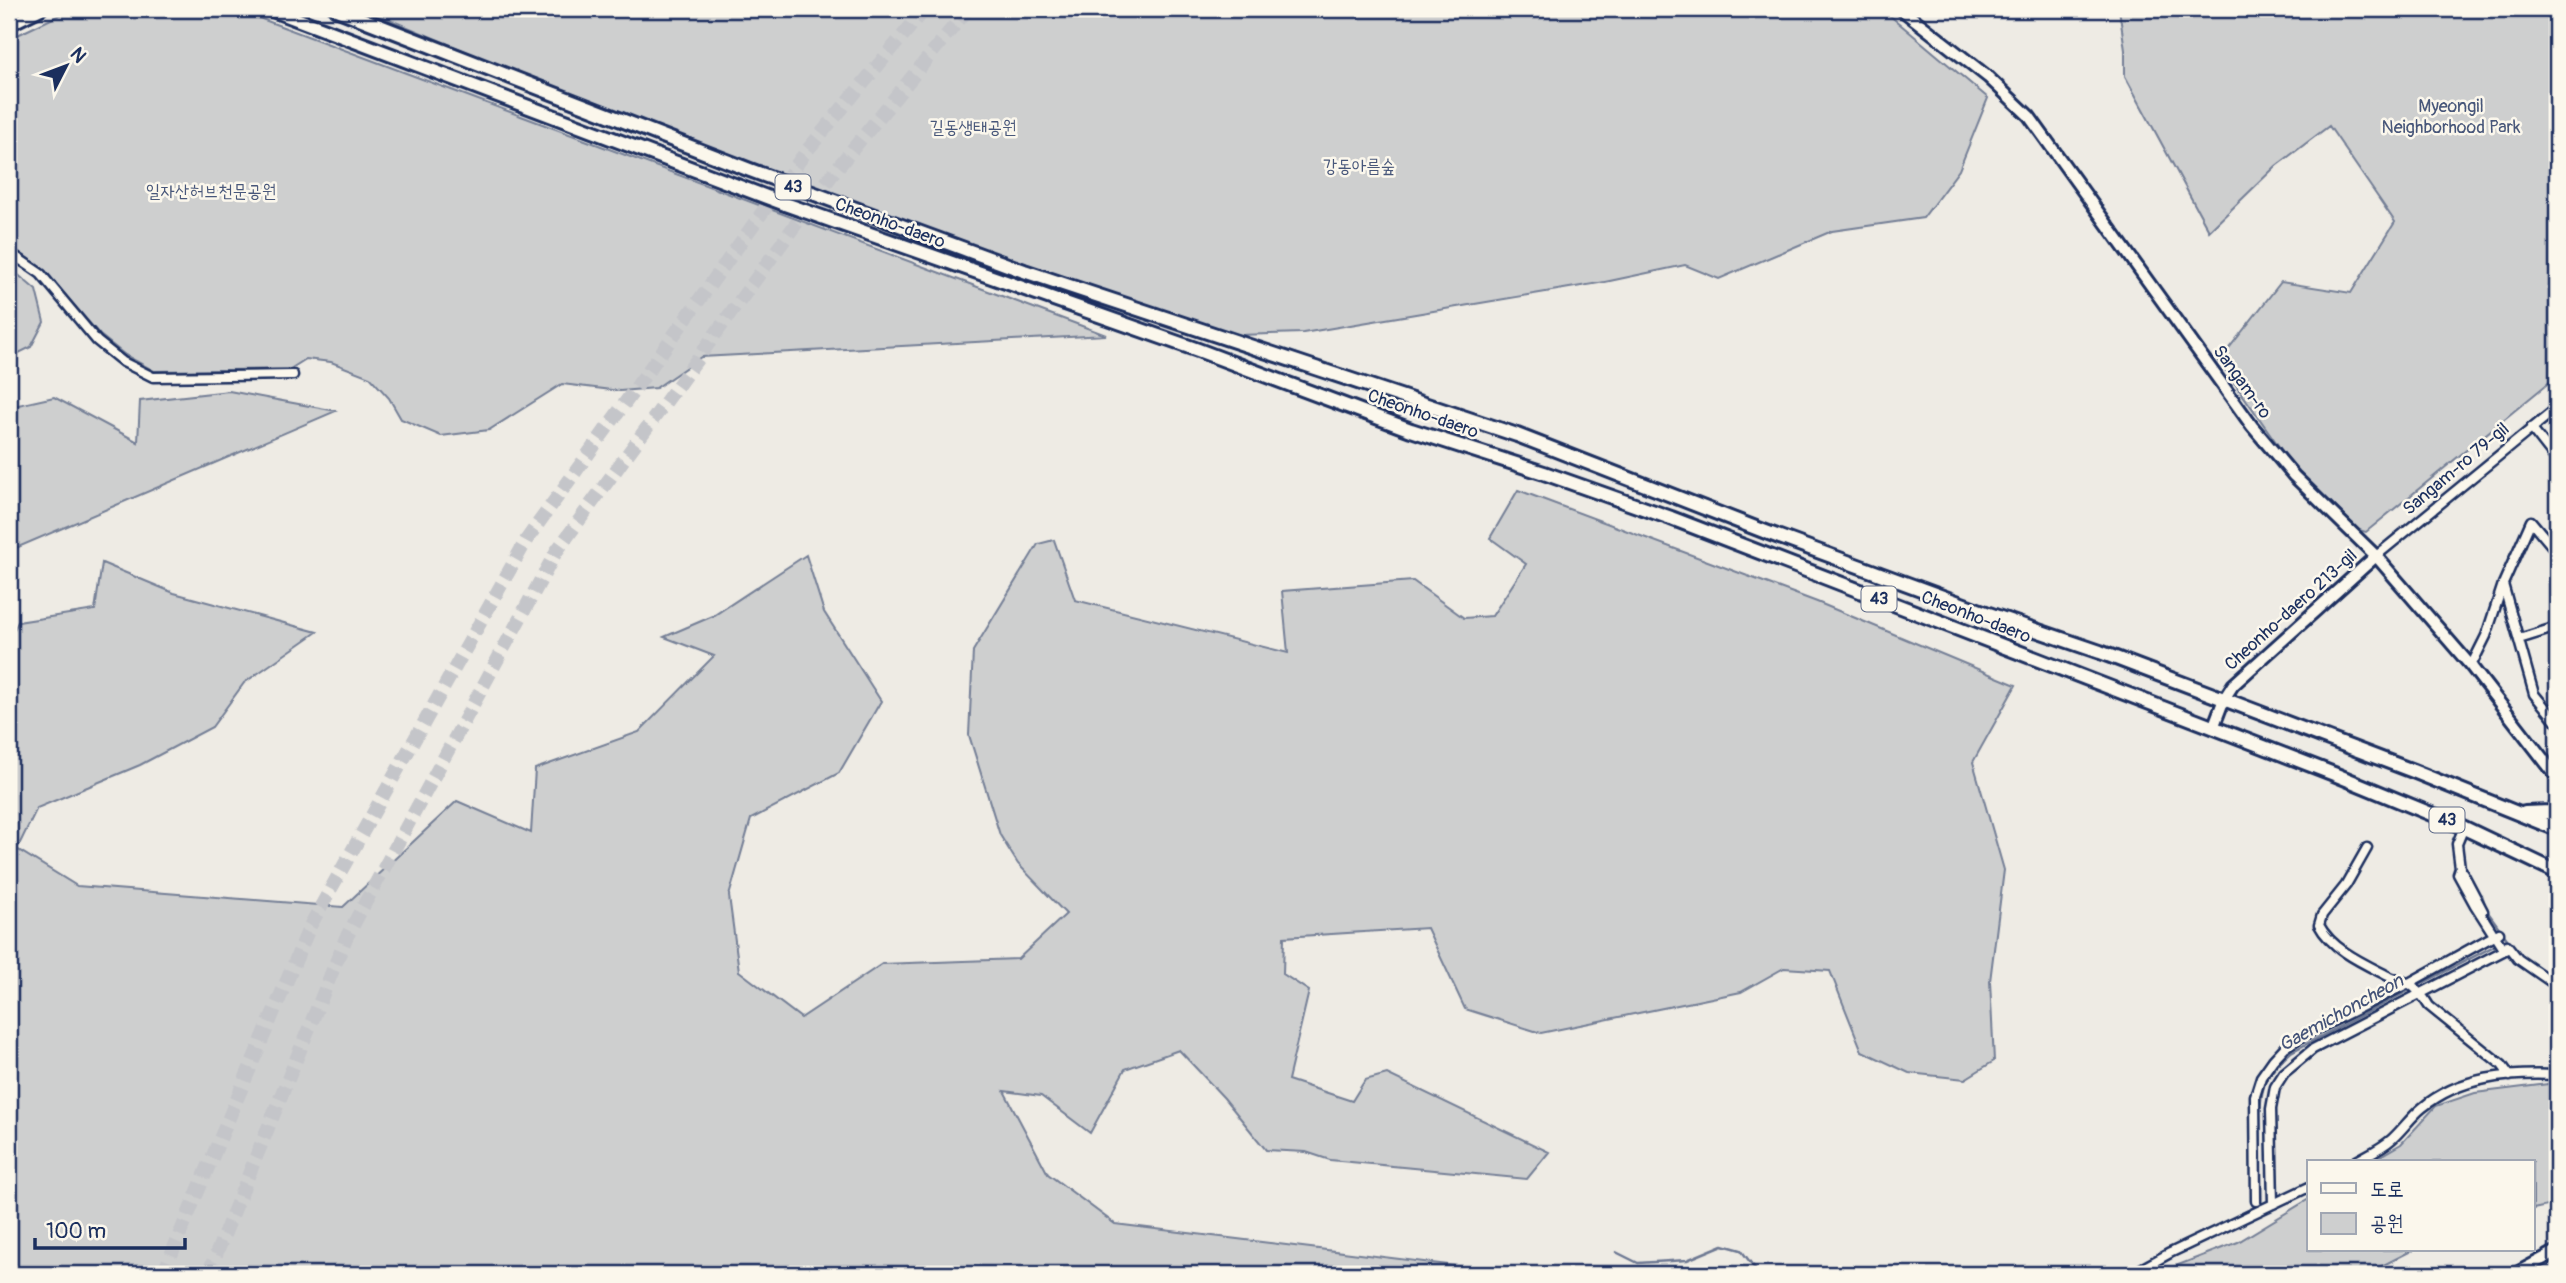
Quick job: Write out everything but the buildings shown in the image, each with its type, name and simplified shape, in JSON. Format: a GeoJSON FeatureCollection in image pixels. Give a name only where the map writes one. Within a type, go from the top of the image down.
{"type":"FeatureCollection","features":[{"type":"Feature","properties":{"kind":"main road"},"geometry":{"type":"LineString","coordinates":[[9,15],[12,9]]}},
{"type":"Feature","properties":{"kind":"main road"},"geometry":{"type":"LineString","coordinates":[[9,25],[41,9]]}},
{"type":"Feature","properties":{"kind":"main road","name":"Cheonho-daero"},"geometry":{"type":"LineString","coordinates":[[270,9],[798,208],[1198,349],[1411,430],[1544,473],[1671,519],[2334,774],[2464,827],[2557,872]]}},
{"type":"Feature","properties":{"kind":"main road","name":"Cheonho-daero"},"geometry":{"type":"LineString","coordinates":[[336,9],[868,215],[1024,271],[1517,435],[1766,532],[2100,652],[2557,829]]}},
{"type":"Feature","properties":{"kind":"main road","name":"Sangam-ro"},"geometry":{"type":"LineString","coordinates":[[1901,9],[1988,77],[2029,116],[2252,426],[2294,476],[2376,556],[2471,666],[2557,777]]}},
{"type":"Feature","properties":{"kind":"main road","name":"Cheonho-daero 213-gil"},"geometry":{"type":"LineString","coordinates":[[2213,728],[2224,699],[2233,685],[2376,556]]}},
{"type":"Feature","properties":{"kind":"main road"},"geometry":{"type":"LineString","coordinates":[[2518,813],[2550,813],[2557,807]]}},
{"type":"Feature","properties":{"kind":"main road"},"geometry":{"type":"LineString","coordinates":[[2515,1274],[2557,1251]]}},
{"type":"Feature","properties":{"kind":"street"},"geometry":{"type":"LineString","coordinates":[[9,252],[41,274],[97,341],[123,362],[153,377],[293,375]]}},
{"type":"Feature","properties":{"kind":"street","name":"Sangam-ro 79-gil"},"geometry":{"type":"LineString","coordinates":[[2376,556],[2557,408]]}},
{"type":"Feature","properties":{"kind":"street"},"geometry":{"type":"LineString","coordinates":[[2531,428],[2557,461]]}},
{"type":"Feature","properties":{"kind":"street"},"geometry":{"type":"LineString","coordinates":[[2471,666],[2486,636],[2503,583],[2531,521],[2557,552]]}},
{"type":"Feature","properties":{"kind":"street"},"geometry":{"type":"LineString","coordinates":[[2503,583],[2534,694],[2557,722]]}},
{"type":"Feature","properties":{"kind":"street"},"geometry":{"type":"LineString","coordinates":[[2519,639],[2557,627]]}},
{"type":"Feature","properties":{"kind":"street"},"geometry":{"type":"LineString","coordinates":[[2464,827],[2457,844],[2460,868],[2484,912],[2501,941],[2518,959],[2557,986]]}},
{"type":"Feature","properties":{"kind":"street"},"geometry":{"type":"LineString","coordinates":[[2367,848],[2346,885],[2322,915],[2319,925],[2325,937],[2350,955],[2409,984],[2429,1006],[2483,1048],[2510,1076]]}},
{"type":"Feature","properties":{"kind":"street"},"geometry":{"type":"LineString","coordinates":[[2256,1201],[2256,1096],[2261,1077],[2285,1046],[2501,941]]}},
{"type":"Feature","properties":{"kind":"street"},"geometry":{"type":"LineString","coordinates":[[2273,1204],[2271,1109],[2275,1087],[2284,1073],[2314,1049],[2420,993],[2501,941]]}},
{"type":"Feature","properties":{"kind":"street"},"geometry":{"type":"LineString","coordinates":[[2358,1160],[2392,1139],[2408,1120],[2442,1094],[2467,1083],[2498,1076],[2557,1075]]}},
{"type":"Feature","properties":{"kind":"street"},"geometry":{"type":"LineString","coordinates":[[2132,1274],[2307,1188]]}},
{"type":"Feature","properties":{"kind":"green space","name":"일자산허브천문공원"},"geometry":{"type":"Polygon","coordinates":[[[72,9],[235,9],[1106,335],[701,357],[656,388],[620,391],[562,384],[489,430],[441,436],[401,419],[389,398],[370,377],[331,362],[306,359],[290,369],[154,371],[125,355],[100,335],[42,268],[9,245],[9,39],[72,9]]]}},
{"type":"Feature","properties":{"kind":"green space","name":"강동아름숲"},"geometry":{"type":"Polygon","coordinates":[[[364,9],[1882,9],[1988,98],[1959,170],[1923,218],[1832,231],[1719,279],[1685,265],[1605,282],[1303,333],[1204,336],[794,187],[364,9]]]}},
{"type":"Feature","properties":{"kind":"green space","name":"Myeongil Neighborhood Park"},"geometry":{"type":"Polygon","coordinates":[[[2119,9],[2557,9],[2557,376],[2366,532],[2359,530],[2290,462],[2219,361],[2281,282],[2351,293],[2395,222],[2329,126],[2276,166],[2209,231],[2125,76],[2125,50],[2119,9]]]}},
{"type":"Feature","properties":{"kind":"green space"},"geometry":{"type":"Polygon","coordinates":[[[9,267],[36,290],[44,322],[31,347],[9,358],[9,267]]]}},
{"type":"Feature","properties":{"kind":"green space"},"geometry":{"type":"Polygon","coordinates":[[[229,391],[336,411],[9,551],[9,407],[54,397],[138,442],[140,401],[229,391]]]}},
{"type":"Feature","properties":{"kind":"green space"},"geometry":{"type":"Polygon","coordinates":[[[1518,490],[1817,602],[2016,685],[1973,762],[2004,870],[1990,981],[1994,1061],[1965,1079],[1909,1073],[1862,1051],[1830,971],[1784,968],[1741,992],[1541,1033],[1465,1009],[1427,928],[1284,937],[1283,974],[1309,991],[1288,1080],[1352,1101],[1365,1080],[1387,1074],[1549,1152],[1527,1179],[1330,1160],[1306,1152],[1266,1150],[1224,1098],[1179,1050],[1125,1069],[1090,1133],[1041,1096],[1004,1091],[1048,1174],[1115,1224],[1521,1274],[711,1274],[693,1271],[682,1274],[9,1274],[9,639],[18,622],[95,610],[102,563],[174,593],[317,632],[244,683],[212,727],[140,765],[37,808],[17,849],[77,886],[343,907],[457,801],[531,833],[535,769],[639,732],[714,656],[664,637],[713,616],[806,555],[824,612],[881,701],[839,773],[751,819],[729,896],[739,971],[801,1018],[882,964],[1018,959],[1066,914],[1018,864],[1000,835],[969,735],[973,651],[1038,544],[1054,540],[1075,600],[1288,653],[1282,591],[1413,581],[1464,618],[1492,616],[1526,564],[1490,538],[1518,490]]]}},
{"type":"Feature","properties":{"kind":"green space"},"geometry":{"type":"Polygon","coordinates":[[[2557,1083],[2557,1204],[2534,1209],[2534,1160],[2373,1160],[2401,1144],[2436,1106],[2475,1093],[2557,1083]]]}},
{"type":"Feature","properties":{"kind":"green space"},"geometry":{"type":"Polygon","coordinates":[[[2307,1200],[2307,1252],[2409,1252],[2366,1274],[2155,1274],[2238,1242],[2307,1200]]]}},
{"type":"Feature","properties":{"kind":"waterway"},"geometry":{"type":"LineString","coordinates":[[2482,895],[2487,911],[2510,943]]}},
{"type":"Feature","properties":{"kind":"waterway","name":"Gaemichoncheon"},"geometry":{"type":"LineString","coordinates":[[2260,1202],[2260,1105],[2266,1081],[2277,1065],[2291,1052],[2496,945]]}},
{"type":"Feature","properties":{"kind":"waterway","name":"Gaemichoncheon"},"geometry":{"type":"LineString","coordinates":[[1616,1252],[1638,1263],[1687,1260],[1723,1245],[1741,1250],[1759,1274]]}},
{"type":"Feature","properties":{"kind":"tunnel"},"geometry":{"type":"LineString","coordinates":[[163,1274],[310,926],[527,539],[805,153],[925,9]]}},
{"type":"Feature","properties":{"kind":"tunnel"},"geometry":{"type":"LineString","coordinates":[[208,1274],[346,938],[556,552],[834,172],[968,9]]}},
{"type":"Feature","properties":{"kind":"park label","name":"길동생태공원"},"geometry":{"type":"Point","coordinates":[973,127]}}]}
